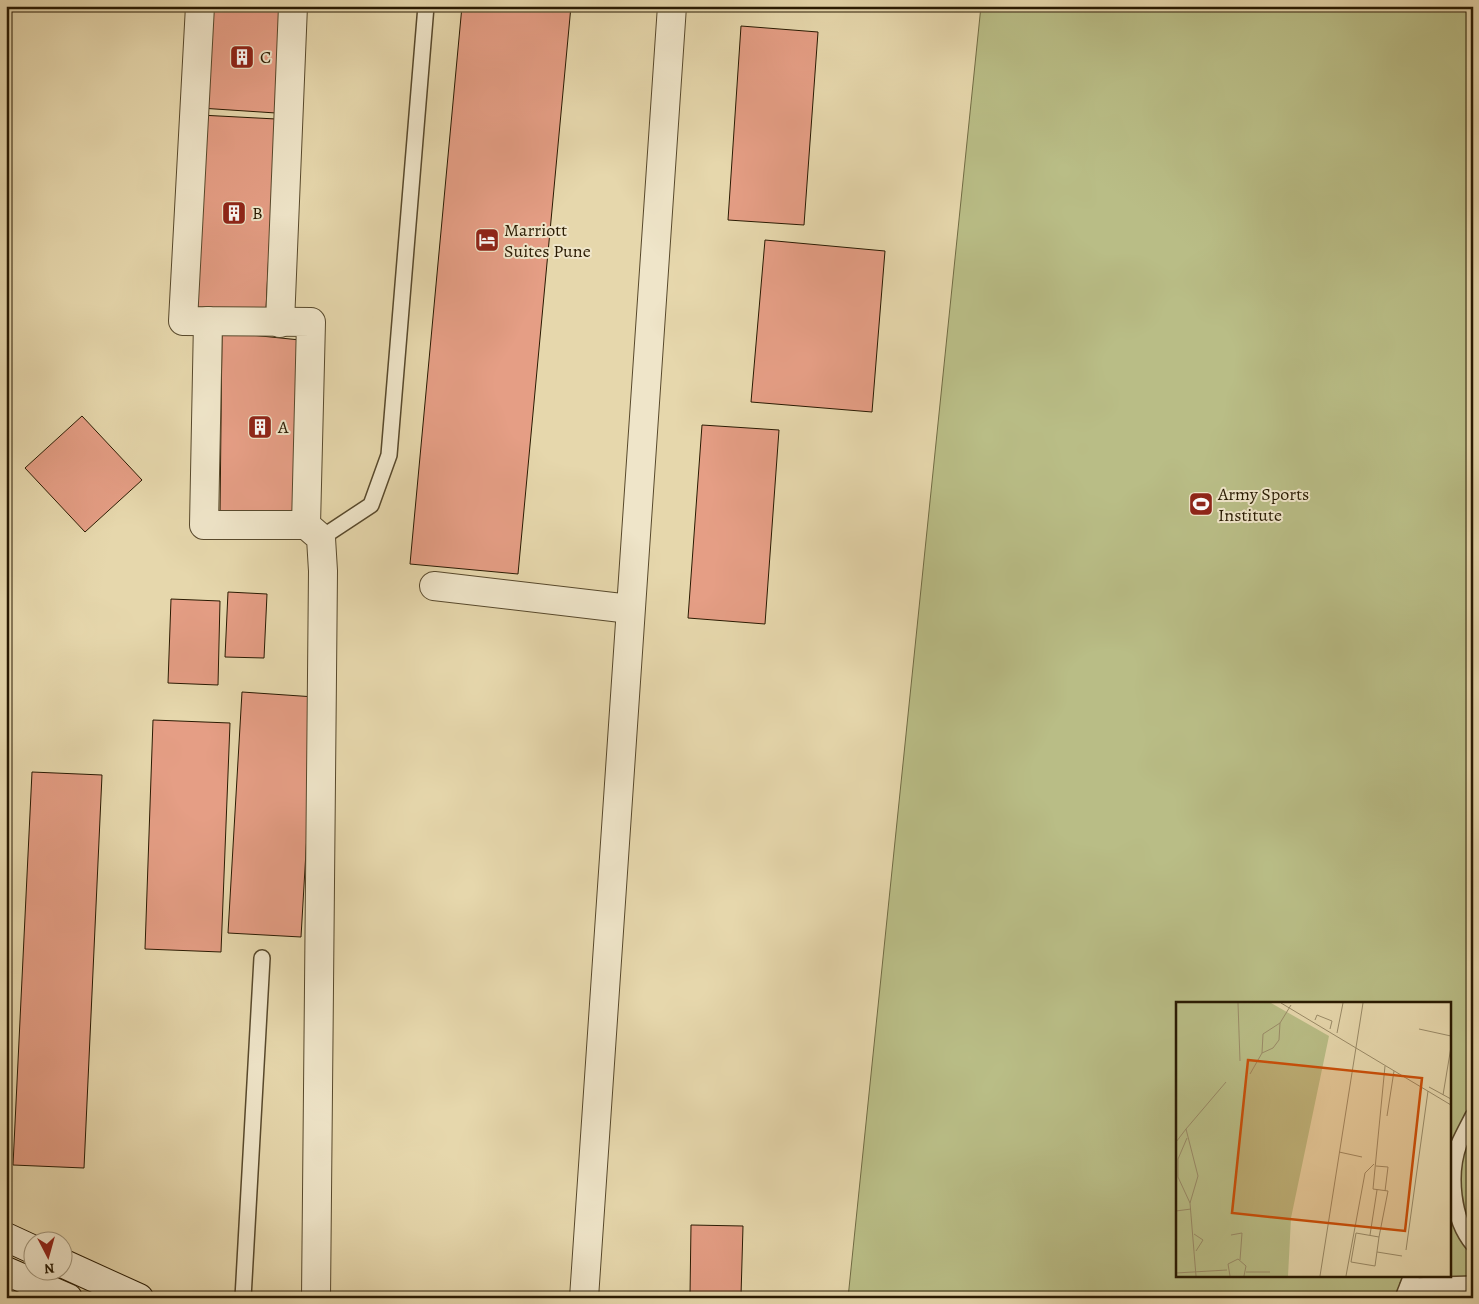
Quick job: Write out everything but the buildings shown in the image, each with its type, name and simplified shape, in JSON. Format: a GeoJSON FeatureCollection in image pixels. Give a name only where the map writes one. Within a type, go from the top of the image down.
{"type":"FeatureCollection","features":[{"type":"Feature","properties":{"kind":"street"},"geometry":{"type":"LineString","coordinates":[[200,6],[183,321],[311,322],[314,532],[324,571],[316,1298]]}},
{"type":"Feature","properties":{"kind":"street"},"geometry":{"type":"LineString","coordinates":[[280,322],[293,6]]}},
{"type":"Feature","properties":{"kind":"street"},"geometry":{"type":"LineString","coordinates":[[584,1298],[672,6]]}},
{"type":"Feature","properties":{"kind":"street"},"geometry":{"type":"LineString","coordinates":[[208,321],[204,524],[314,532]]}},
{"type":"Feature","properties":{"kind":"street"},"geometry":{"type":"LineString","coordinates":[[434,586],[630,609]]}},
{"type":"Feature","properties":{"kind":"street"},"geometry":{"type":"LineString","coordinates":[[6,1237],[22,1244]]}},
{"type":"Feature","properties":{"kind":"street"},"geometry":{"type":"LineString","coordinates":[[72,1268],[139,1298]]}},
{"type":"Feature","properties":{"kind":"street"},"geometry":{"type":"LineString","coordinates":[[6,1270],[68,1298]]}},
{"type":"Feature","properties":{"kind":"lane"},"geometry":{"type":"LineString","coordinates":[[314,532],[371,505],[389,455],[426,6]]}},
{"type":"Feature","properties":{"kind":"lane"},"geometry":{"type":"LineString","coordinates":[[243,1298],[262,958]]}},
{"type":"Feature","properties":{"kind":"lane"},"geometry":{"type":"LineString","coordinates":[[1452,1176],[1459,1145],[1473,1116]]}},
{"type":"Feature","properties":{"kind":"lane"},"geometry":{"type":"LineString","coordinates":[[1452,1186],[1456,1209],[1473,1244]]}},
{"type":"Feature","properties":{"kind":"lane"},"geometry":{"type":"LineString","coordinates":[[1408,1286],[1473,1284]]}},
{"type":"Feature","properties":{"kind":"green space","name":"Army Sports Institute"},"geometry":{"type":"Polygon","coordinates":[[[981,6],[1473,6],[1473,1298],[848,1298],[981,6]]]}},
{"type":"Feature","properties":{"kind":"place","name":"C"},"geometry":{"type":"Point","coordinates":[242,57]}},
{"type":"Feature","properties":{"kind":"place","name":"B"},"geometry":{"type":"Point","coordinates":[234,213]}},
{"type":"Feature","properties":{"kind":"place","name":"Marriott Suites Pune"},"geometry":{"type":"Point","coordinates":[487,240]}},
{"type":"Feature","properties":{"kind":"place","name":"A"},"geometry":{"type":"Point","coordinates":[260,427]}},
{"type":"Feature","properties":{"kind":"place","name":"Army Sports Institute"},"geometry":{"type":"Point","coordinates":[1201,504]}}]}
